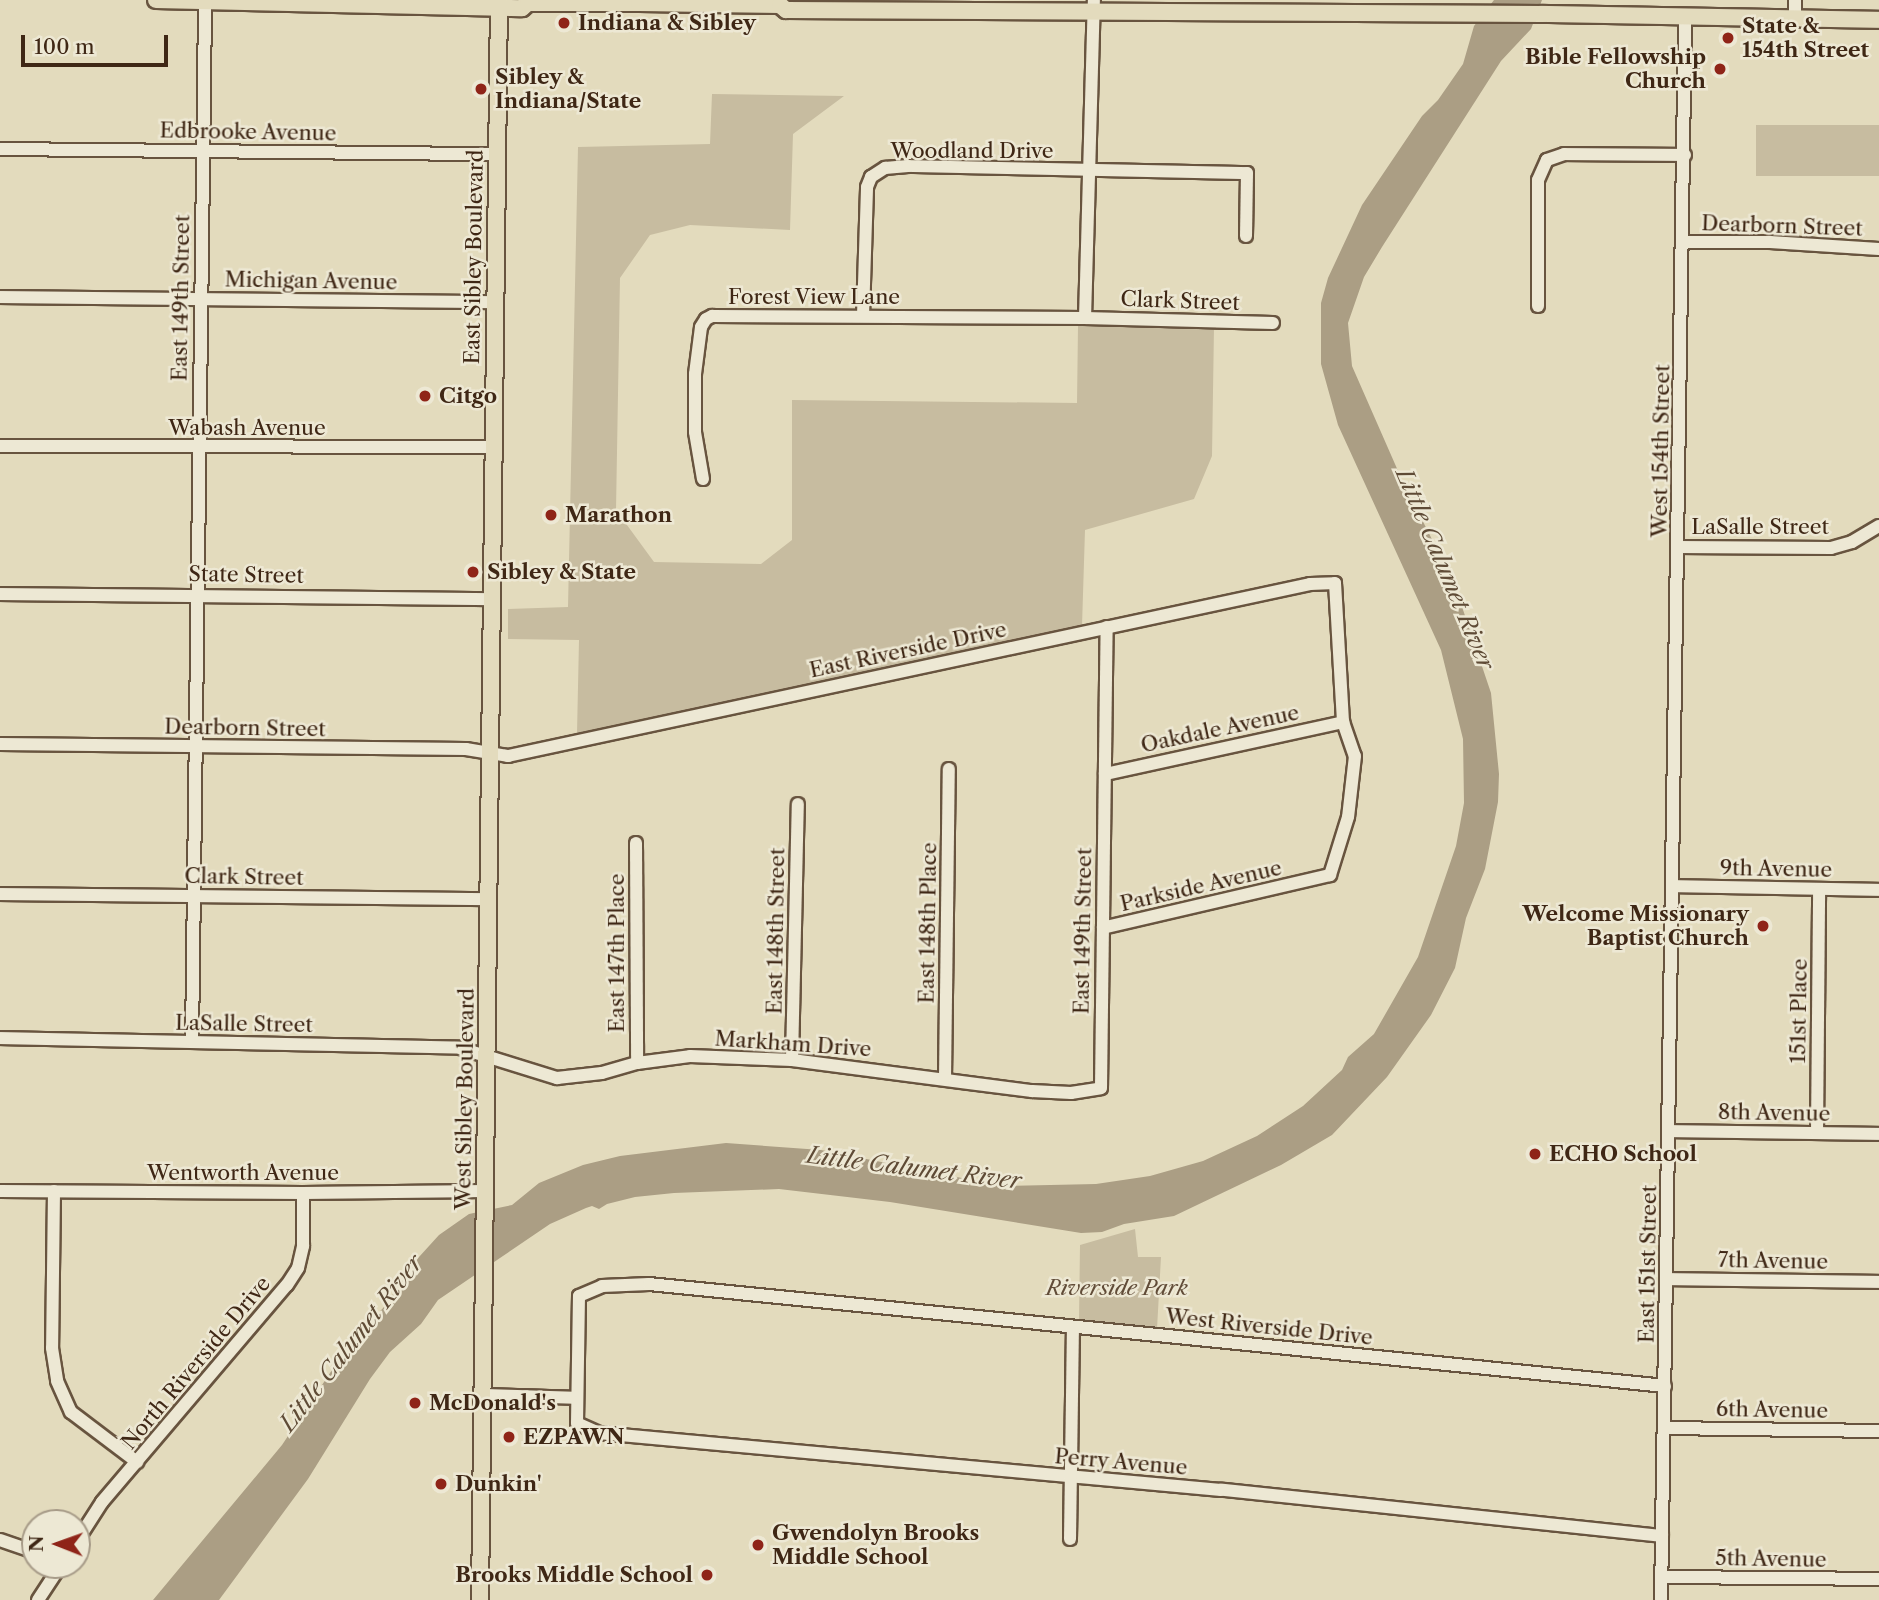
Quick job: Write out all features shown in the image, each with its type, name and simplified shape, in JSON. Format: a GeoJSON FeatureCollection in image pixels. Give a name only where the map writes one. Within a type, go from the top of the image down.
{"type":"FeatureCollection","features":[{"type":"Feature","properties":{"kind":"main road"},"geometry":{"type":"LineString","coordinates":[[156,0],[499,3],[525,10],[528,3],[1094,6],[1879,20]]}},
{"type":"Feature","properties":{"kind":"main road","name":"East Sibley Boulevard"},"geometry":{"type":"LineString","coordinates":[[492,599],[499,3]]}},
{"type":"Feature","properties":{"kind":"main road","name":"West Sibley Boulevard"},"geometry":{"type":"LineString","coordinates":[[480,1600],[492,599]]}},
{"type":"Feature","properties":{"kind":"street"},"geometry":{"type":"LineString","coordinates":[[1795,0],[1795,18]]}},
{"type":"Feature","properties":{"kind":"street","name":"East 149th Street"},"geometry":{"type":"LineString","coordinates":[[192,1041],[205,1]]}},
{"type":"Feature","properties":{"kind":"street"},"geometry":{"type":"LineString","coordinates":[[1085,318],[1094,6]]}},
{"type":"Feature","properties":{"kind":"street","name":"West 154th Street"},"geometry":{"type":"LineString","coordinates":[[1673,886],[1684,242],[1685,17]]}},
{"type":"Feature","properties":{"kind":"street","name":"Edbrooke Avenue"},"geometry":{"type":"LineString","coordinates":[[0,149],[496,154]]}},
{"type":"Feature","properties":{"kind":"street"},"geometry":{"type":"LineString","coordinates":[[1538,306],[1538,180],[1547,160],[1564,154],[1685,155]]}},
{"type":"Feature","properties":{"kind":"street","name":"Woodland Drive"},"geometry":{"type":"LineString","coordinates":[[863,316],[867,187],[877,172],[908,166],[1089,171]]}},
{"type":"Feature","properties":{"kind":"street"},"geometry":{"type":"LineString","coordinates":[[1089,171],[1247,173],[1246,236]]}},
{"type":"Feature","properties":{"kind":"street","name":"Dearborn Street"},"geometry":{"type":"LineString","coordinates":[[1684,242],[1770,242],[1879,249]]}},
{"type":"Feature","properties":{"kind":"street","name":"Michigan Avenue"},"geometry":{"type":"LineString","coordinates":[[0,297],[495,302]]}},
{"type":"Feature","properties":{"kind":"street","name":"Forest View Lane"},"geometry":{"type":"LineString","coordinates":[[703,479],[695,432],[695,386],[698,338],[706,319],[722,315],[1085,318]]}},
{"type":"Feature","properties":{"kind":"street","name":"Clark Street"},"geometry":{"type":"LineString","coordinates":[[1085,318],[1273,323]]}},
{"type":"Feature","properties":{"kind":"street","name":"Wabash Avenue"},"geometry":{"type":"LineString","coordinates":[[0,446],[493,446]]}},
{"type":"Feature","properties":{"kind":"street","name":"LaSalle Street"},"geometry":{"type":"LineString","coordinates":[[1678,547],[1831,548],[1852,542],[1879,526]]}},
{"type":"Feature","properties":{"kind":"street","name":"East Riverside Drive"},"geometry":{"type":"LineString","coordinates":[[490,753],[508,756],[1310,584],[1335,583],[1343,722]]}},
{"type":"Feature","properties":{"kind":"street","name":"State Street"},"geometry":{"type":"LineString","coordinates":[[0,594],[492,599]]}},
{"type":"Feature","properties":{"kind":"street","name":"East 149th Street"},"geometry":{"type":"LineString","coordinates":[[1101,1088],[1107,627]]}},
{"type":"Feature","properties":{"kind":"street","name":"Oakdale Avenue"},"geometry":{"type":"LineString","coordinates":[[1105,774],[1343,722]]}},
{"type":"Feature","properties":{"kind":"street","name":"Parkside Avenue"},"geometry":{"type":"LineString","coordinates":[[1103,928],[1330,875],[1348,817],[1354,756],[1343,722]]}},
{"type":"Feature","properties":{"kind":"street","name":"Dearborn Street"},"geometry":{"type":"LineString","coordinates":[[0,744],[466,749],[490,753]]}},
{"type":"Feature","properties":{"kind":"street","name":"East 148th Place"},"geometry":{"type":"LineString","coordinates":[[945,1077],[949,769]]}},
{"type":"Feature","properties":{"kind":"street","name":"East 148th Street"},"geometry":{"type":"LineString","coordinates":[[792,1060],[798,804]]}},
{"type":"Feature","properties":{"kind":"street","name":"East 147th Place"},"geometry":{"type":"LineString","coordinates":[[636,843],[637,1063]]}},
{"type":"Feature","properties":{"kind":"street","name":"9th Avenue"},"geometry":{"type":"LineString","coordinates":[[1673,886],[1879,890]]}},
{"type":"Feature","properties":{"kind":"street","name":"East 151st Street"},"geometry":{"type":"LineString","coordinates":[[1661,1600],[1673,886]]}},
{"type":"Feature","properties":{"kind":"street","name":"151st Place"},"geometry":{"type":"LineString","coordinates":[[1817,1133],[1819,888]]}},
{"type":"Feature","properties":{"kind":"street","name":"Clark Street"},"geometry":{"type":"LineString","coordinates":[[0,894],[488,899]]}},
{"type":"Feature","properties":{"kind":"street","name":"LaSalle Street"},"geometry":{"type":"LineString","coordinates":[[0,1038],[460,1048],[486,1057]]}},
{"type":"Feature","properties":{"kind":"street","name":"Markham Drive"},"geometry":{"type":"LineString","coordinates":[[486,1057],[556,1077],[602,1073],[637,1063],[690,1056],[792,1060],[945,1077],[1032,1091],[1071,1093],[1101,1088]]}},
{"type":"Feature","properties":{"kind":"street","name":"8th Avenue"},"geometry":{"type":"LineString","coordinates":[[1669,1131],[1879,1134]]}},
{"type":"Feature","properties":{"kind":"street","name":"Wentworth Avenue"},"geometry":{"type":"LineString","coordinates":[[0,1191],[485,1195]]}},
{"type":"Feature","properties":{"kind":"street"},"geometry":{"type":"LineString","coordinates":[[54,1191],[52,1348],[57,1381],[71,1412],[137,1462]]}},
{"type":"Feature","properties":{"kind":"street","name":"North Riverside Drive"},"geometry":{"type":"LineString","coordinates":[[91,1519],[102,1502],[287,1285],[298,1268],[303,1246],[303,1194]]}},
{"type":"Feature","properties":{"kind":"street","name":"7th Avenue"},"geometry":{"type":"LineString","coordinates":[[1667,1279],[1879,1282]]}},
{"type":"Feature","properties":{"kind":"street","name":"West Riverside Drive"},"geometry":{"type":"LineString","coordinates":[[576,1398],[579,1296],[602,1286],[649,1284],[1665,1386]]}},
{"type":"Feature","properties":{"kind":"street"},"geometry":{"type":"LineString","coordinates":[[1070,1539],[1073,1327]]}},
{"type":"Feature","properties":{"kind":"street"},"geometry":{"type":"LineString","coordinates":[[483,1395],[576,1398]]}},
{"type":"Feature","properties":{"kind":"street","name":"Perry Avenue"},"geometry":{"type":"LineString","coordinates":[[576,1398],[577,1423],[599,1433],[1662,1536]]}},
{"type":"Feature","properties":{"kind":"street","name":"6th Avenue"},"geometry":{"type":"LineString","coordinates":[[1664,1428],[1879,1431]]}},
{"type":"Feature","properties":{"kind":"street"},"geometry":{"type":"LineString","coordinates":[[0,1540],[21,1547]]}},
{"type":"Feature","properties":{"kind":"street","name":"5th Avenue"},"geometry":{"type":"LineString","coordinates":[[1662,1577],[1879,1579]]}},
{"type":"Feature","properties":{"kind":"street"},"geometry":{"type":"LineString","coordinates":[[38,1600],[52,1579]]}},
{"type":"Feature","properties":{"kind":"green space"},"geometry":{"type":"Polygon","coordinates":[[[712,94],[844,96],[793,134],[790,230],[690,225],[650,235],[620,278],[616,510],[654,562],[761,564],[792,540],[792,400],[1077,403],[1078,326],[1214,327],[1212,456],[1194,499],[1085,530],[1082,626],[577,733],[579,640],[508,639],[508,609],[568,607],[578,147],[710,144],[712,94]]]}},
{"type":"Feature","properties":{"kind":"green space"},"geometry":{"type":"Polygon","coordinates":[[[1756,125],[1879,125],[1879,176],[1756,176],[1756,125]]]}},
{"type":"Feature","properties":{"kind":"green space","name":"Riverside Park"},"geometry":{"type":"Polygon","coordinates":[[[1135,1229],[1138,1257],[1161,1257],[1157,1329],[1079,1321],[1080,1245],[1135,1229]]]}},
{"type":"Feature","properties":{"kind":"water","name":"Little Calumet River"},"geometry":{"type":"Polygon","coordinates":[[[1494,0],[1542,0],[1531,29],[1501,61],[1382,247],[1364,277],[1348,323],[1352,366],[1402,480],[1454,583],[1491,693],[1499,774],[1498,802],[1485,869],[1466,918],[1455,968],[1431,1015],[1387,1077],[1332,1135],[1281,1165],[1174,1216],[1124,1224],[1102,1232],[1081,1233],[890,1202],[779,1189],[674,1193],[635,1197],[607,1204],[599,1209],[592,1206],[586,1208],[550,1224],[438,1300],[421,1324],[390,1352],[370,1379],[308,1479],[219,1600],[153,1600],[282,1445],[348,1346],[384,1307],[419,1257],[439,1235],[469,1214],[512,1205],[539,1183],[583,1165],[620,1156],[726,1143],[821,1150],[1002,1186],[1096,1184],[1150,1176],[1203,1161],[1257,1136],[1303,1106],[1342,1070],[1348,1057],[1374,1034],[1418,957],[1456,846],[1464,803],[1463,739],[1441,650],[1338,425],[1321,364],[1321,303],[1328,278],[1362,205],[1422,116],[1438,100],[1463,64],[1474,26],[1494,0]]]}},
{"type":"Feature","properties":{"kind":"place","name":"Indiana & Sibley"},"geometry":{"type":"Point","coordinates":[564,23]}},
{"type":"Feature","properties":{"kind":"place","name":"State & 154th Street"},"geometry":{"type":"Point","coordinates":[1728,38]}},
{"type":"Feature","properties":{"kind":"place","name":"Bible Fellowship Church"},"geometry":{"type":"Point","coordinates":[1720,69]}},
{"type":"Feature","properties":{"kind":"place","name":"Sibley & Indiana/State"},"geometry":{"type":"Point","coordinates":[481,89]}},
{"type":"Feature","properties":{"kind":"place","name":"Citgo"},"geometry":{"type":"Point","coordinates":[425,396]}},
{"type":"Feature","properties":{"kind":"place","name":"Marathon"},"geometry":{"type":"Point","coordinates":[551,515]}},
{"type":"Feature","properties":{"kind":"place","name":"Sibley & State"},"geometry":{"type":"Point","coordinates":[473,572]}},
{"type":"Feature","properties":{"kind":"place","name":"Welcome Missionary Baptist Church"},"geometry":{"type":"Point","coordinates":[1763,926]}},
{"type":"Feature","properties":{"kind":"place","name":"ECHO School"},"geometry":{"type":"Point","coordinates":[1535,1154]}},
{"type":"Feature","properties":{"kind":"place","name":"McDonald's"},"geometry":{"type":"Point","coordinates":[415,1403]}},
{"type":"Feature","properties":{"kind":"place","name":"EZPAWN"},"geometry":{"type":"Point","coordinates":[509,1437]}},
{"type":"Feature","properties":{"kind":"place","name":"Dunkin'"},"geometry":{"type":"Point","coordinates":[441,1484]}},
{"type":"Feature","properties":{"kind":"place","name":"Gwendolyn Brooks Middle School"},"geometry":{"type":"Point","coordinates":[758,1545]}},
{"type":"Feature","properties":{"kind":"place","name":"Brooks Middle School"},"geometry":{"type":"Point","coordinates":[707,1575]}}]}
